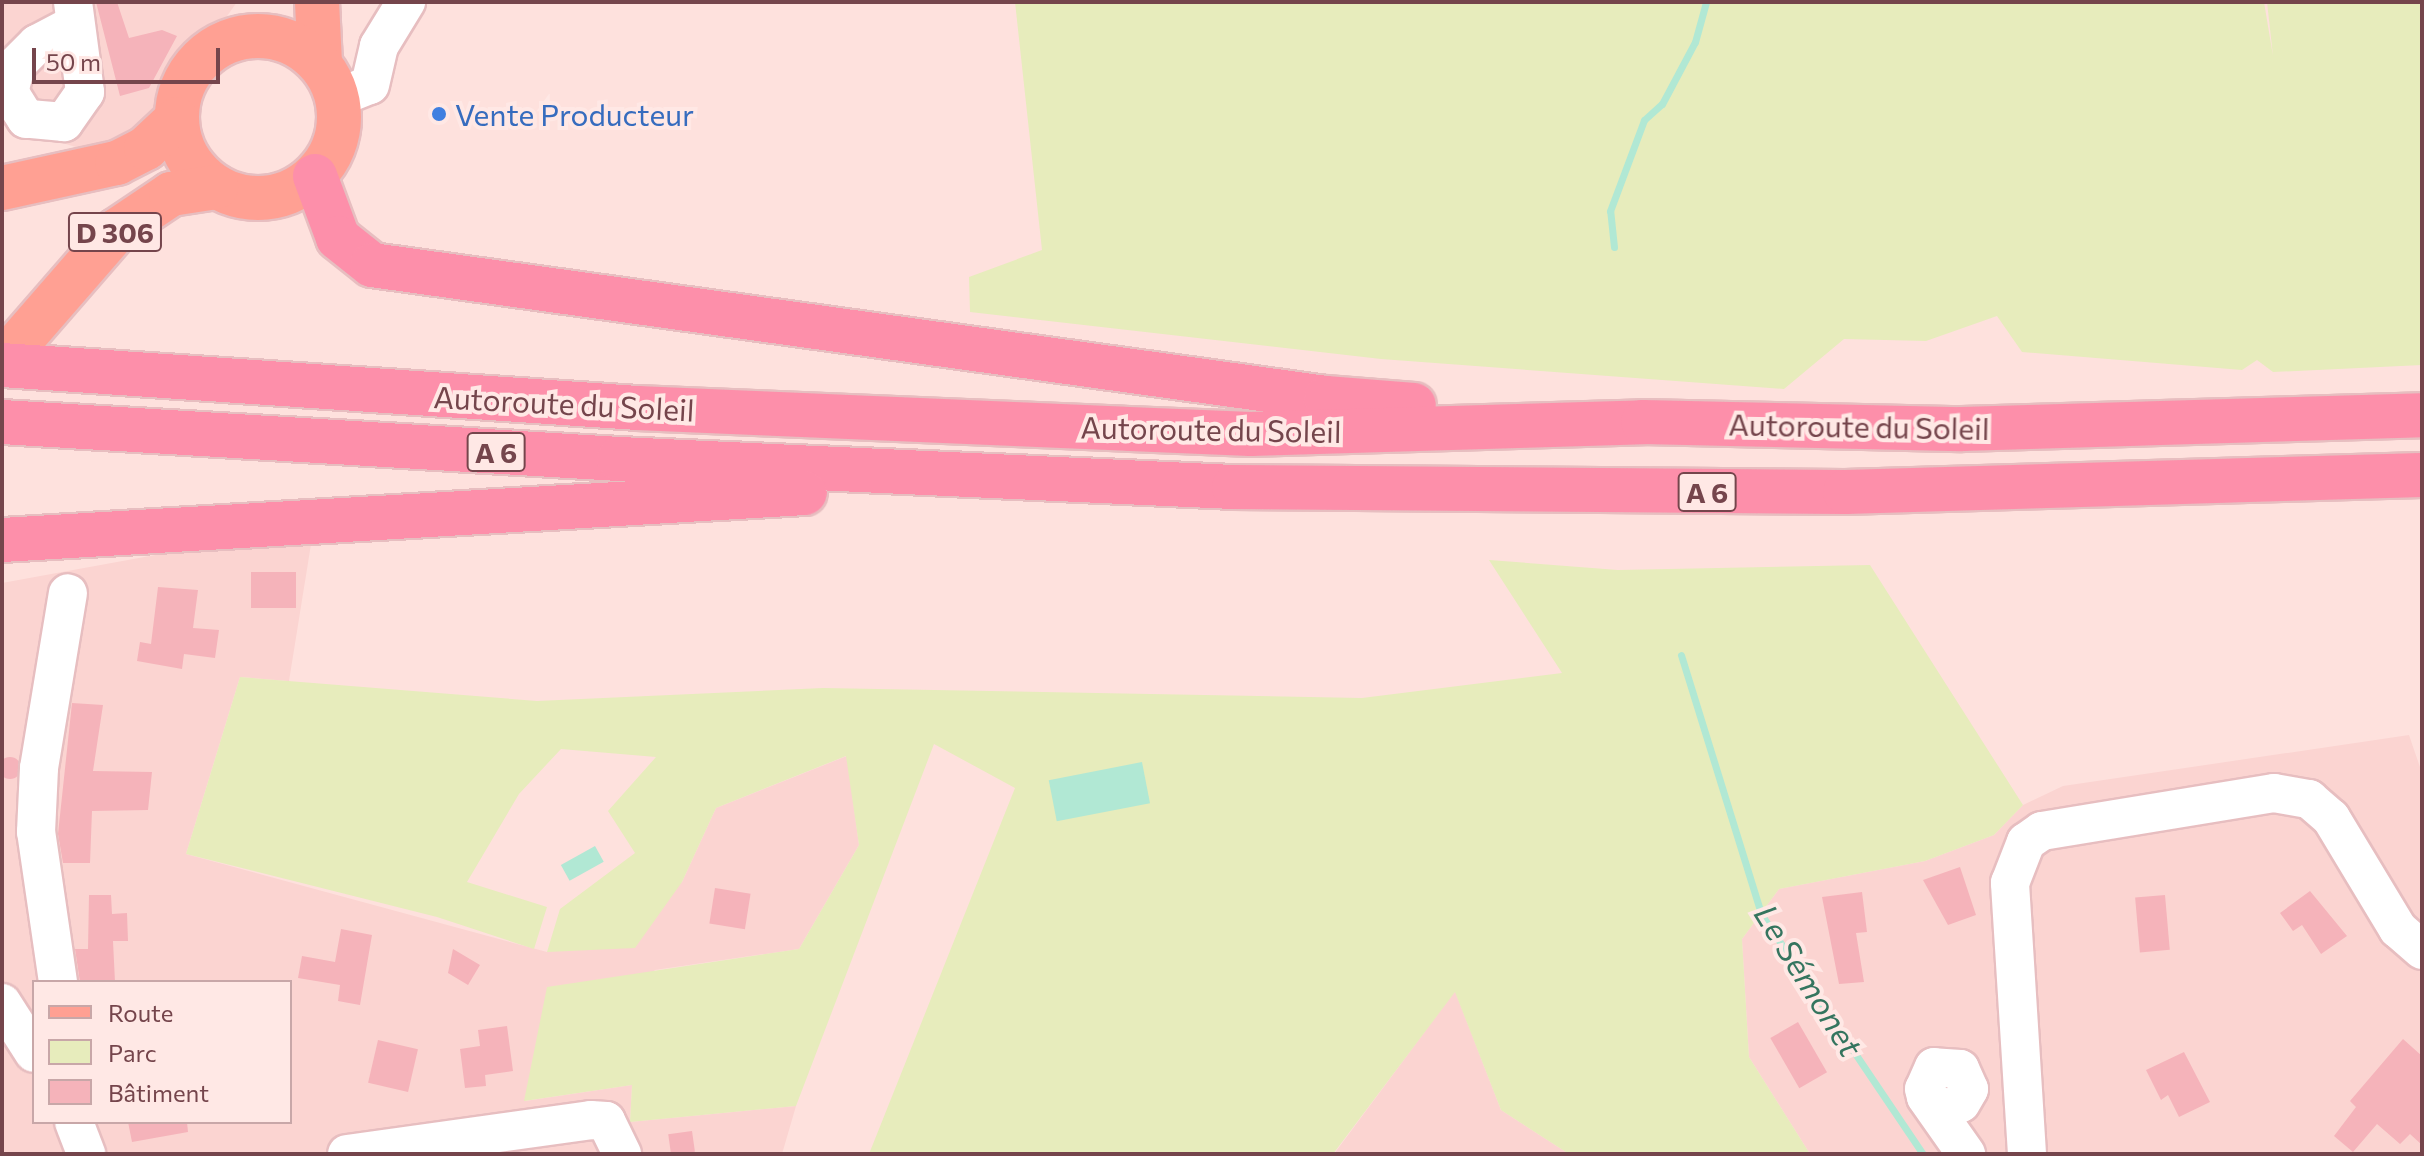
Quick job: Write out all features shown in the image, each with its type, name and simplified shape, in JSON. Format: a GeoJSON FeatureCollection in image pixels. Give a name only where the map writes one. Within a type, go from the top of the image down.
{"type":"FeatureCollection","features":[{"type":"Feature","properties":{"kind":"highway"},"geometry":{"type":"LineString","coordinates":[[315,176],[338,238],[372,265],[1326,398],[1643,422]]}},
{"type":"Feature","properties":{"kind":"highway","name":"Autoroute du Soleil"},"geometry":{"type":"LineString","coordinates":[[2,363],[637,408],[1219,433],[1643,422],[1962,429],[2422,415]]}},
{"type":"Feature","properties":{"kind":"highway","name":"Autoroute du Soleil"},"geometry":{"type":"LineString","coordinates":[[2,422],[991,478],[1659,493],[2422,475]]}},
{"type":"Feature","properties":{"kind":"highway"},"geometry":{"type":"LineString","coordinates":[[2,540],[991,478]]}},
{"type":"Feature","properties":{"kind":"main road"},"geometry":{"type":"LineString","coordinates":[[256,2],[234,39],[192,69],[177,119],[195,169],[216,187],[267,199],[315,176],[337,140],[317,2]]}},
{"type":"Feature","properties":{"kind":"main road"},"geometry":{"type":"LineString","coordinates":[[234,39],[281,39],[329,81]]}},
{"type":"Feature","properties":{"kind":"main road","name":"D 306"},"geometry":{"type":"LineString","coordinates":[[2,188],[117,163],[146,148],[177,119]]}},
{"type":"Feature","properties":{"kind":"main road","name":"D 306"},"geometry":{"type":"LineString","coordinates":[[2,363],[116,231],[142,210],[171,194],[216,187]]}},
{"type":"Feature","properties":{"kind":"street"},"geometry":{"type":"LineString","coordinates":[[329,81],[370,85],[379,46],[406,2]]}},
{"type":"Feature","properties":{"kind":"street"},"geometry":{"type":"LineString","coordinates":[[58,980],[36,832],[39,768],[68,593]]}},
{"type":"Feature","properties":{"kind":"street"},"geometry":{"type":"LineString","coordinates":[[2027,1154],[2010,883],[2026,842],[2042,831],[2274,793],[2309,799],[2331,818],[2398,929],[2422,950]]}},
{"type":"Feature","properties":{"kind":"street"},"geometry":{"type":"LineString","coordinates":[[2,1003],[32,1050]]}},
{"type":"Feature","properties":{"kind":"street"},"geometry":{"type":"LineString","coordinates":[[1931,1103],[1966,1154]]}},
{"type":"Feature","properties":{"kind":"street"},"geometry":{"type":"LineString","coordinates":[[347,1154],[591,1120],[606,1121],[622,1154]]}},
{"type":"Feature","properties":{"kind":"street"},"geometry":{"type":"LineString","coordinates":[[75,1124],[86,1154]]}},
{"type":"Feature","properties":{"kind":"shaded area"},"geometry":{"type":"Polygon","coordinates":[[[2,2],[237,2],[155,118],[86,150],[2,125],[2,2]]]}},
{"type":"Feature","properties":{"kind":"shaded area"},"geometry":{"type":"Polygon","coordinates":[[[312,538],[289,681],[240,677],[186,854],[547,952],[682,882],[716,808],[847,756],[859,845],[799,949],[655,970],[525,1101],[632,1085],[630,1122],[796,1106],[782,1154],[2,1154],[2,583],[210,545],[312,538]]]}},
{"type":"Feature","properties":{"kind":"shaded area"},"geometry":{"type":"Polygon","coordinates":[[[2409,735],[2422,773],[2422,1154],[1810,1154],[1749,1057],[1742,939],[1779,889],[1925,861],[1994,835],[2023,805],[2063,786],[2409,735]]]}},
{"type":"Feature","properties":{"kind":"shaded area"},"geometry":{"type":"Polygon","coordinates":[[[1142,762],[1150,803],[1057,821],[1049,780],[1142,762]]]}},
{"type":"Feature","properties":{"kind":"shaded area"},"geometry":{"type":"Polygon","coordinates":[[[595,846],[604,862],[570,881],[561,865],[595,846]]]}},
{"type":"Feature","properties":{"kind":"shaded area"},"geometry":{"type":"Polygon","coordinates":[[[1455,991],[1501,1110],[1569,1154],[1334,1154],[1455,991]]]}},
{"type":"Feature","properties":{"kind":"green space"},"geometry":{"type":"Polygon","coordinates":[[[1015,2],[2264,2],[2273,56],[2267,2],[2422,2],[2422,365],[2273,372],[2257,360],[2242,370],[2022,352],[1997,316],[1926,341],[1844,339],[1784,389],[1381,359],[970,312],[969,277],[1042,250],[1015,2]]]}},
{"type":"Feature","properties":{"kind":"green space"},"geometry":{"type":"Polygon","coordinates":[[[1489,560],[1618,570],[1870,565],[2023,805],[1994,835],[1925,861],[1779,889],[1742,939],[1749,1057],[1810,1154],[1569,1154],[1501,1110],[1455,992],[1333,1154],[869,1154],[1015,788],[934,744],[796,1106],[630,1122],[632,1085],[524,1101],[547,987],[799,949],[859,845],[846,756],[716,808],[682,882],[635,948],[547,952],[560,909],[635,853],[608,811],[656,757],[561,749],[519,794],[467,882],[547,907],[534,949],[437,917],[186,854],[240,677],[537,701],[823,688],[1362,698],[1562,673],[1489,560]]]}},
{"type":"Feature","properties":{"kind":"building"},"geometry":{"type":"Polygon","coordinates":[[[96,2],[117,2],[129,38],[162,30],[177,36],[149,88],[120,96],[96,2]]]}},
{"type":"Feature","properties":{"kind":"building"},"geometry":{"type":"Polygon","coordinates":[[[251,572],[296,572],[296,608],[251,608],[251,572]]]}},
{"type":"Feature","properties":{"kind":"building"},"geometry":{"type":"Polygon","coordinates":[[[158,587],[198,590],[193,628],[219,630],[215,658],[184,654],[182,669],[137,661],[140,642],[151,644],[158,587]]]}},
{"type":"Feature","properties":{"kind":"building"},"geometry":{"type":"Polygon","coordinates":[[[72,703],[103,705],[93,771],[152,772],[148,810],[92,811],[90,863],[63,863],[58,834],[72,703]]]}},
{"type":"Feature","properties":{"kind":"building"},"geometry":{"type":"Polygon","coordinates":[[[10,757],[18,760],[21,768],[18,776],[10,779],[2,776],[-1,768],[2,760],[10,757]]]}},
{"type":"Feature","properties":{"kind":"building"},"geometry":{"type":"Polygon","coordinates":[[[1960,867],[1976,915],[1948,925],[1923,880],[1960,867]]]}},
{"type":"Feature","properties":{"kind":"building"},"geometry":{"type":"Polygon","coordinates":[[[715,888],[751,894],[745,929],[709,924],[715,888]]]}},
{"type":"Feature","properties":{"kind":"building"},"geometry":{"type":"Polygon","coordinates":[[[2310,891],[2347,936],[2321,954],[2302,925],[2293,931],[2280,913],[2310,891]]]}},
{"type":"Feature","properties":{"kind":"building"},"geometry":{"type":"Polygon","coordinates":[[[1862,892],[1867,932],[1856,933],[1864,982],[1839,984],[1822,897],[1862,892]]]}},
{"type":"Feature","properties":{"kind":"building"},"geometry":{"type":"Polygon","coordinates":[[[89,895],[111,895],[112,914],[127,913],[128,941],[113,941],[115,980],[80,980],[75,949],[88,949],[89,895]]]}},
{"type":"Feature","properties":{"kind":"building"},"geometry":{"type":"Polygon","coordinates":[[[2165,895],[2170,950],[2140,952],[2135,898],[2165,895]]]}},
{"type":"Feature","properties":{"kind":"building"},"geometry":{"type":"Polygon","coordinates":[[[341,929],[372,935],[360,1005],[338,1001],[340,985],[298,978],[302,956],[335,962],[341,929]]]}},
{"type":"Feature","properties":{"kind":"building"},"geometry":{"type":"Polygon","coordinates":[[[453,949],[480,965],[468,985],[448,973],[453,949]]]}},
{"type":"Feature","properties":{"kind":"building"},"geometry":{"type":"Polygon","coordinates":[[[1798,1022],[1827,1072],[1799,1088],[1770,1038],[1798,1022]]]}},
{"type":"Feature","properties":{"kind":"building"},"geometry":{"type":"Polygon","coordinates":[[[507,1026],[513,1071],[485,1075],[486,1086],[465,1088],[460,1049],[480,1046],[478,1030],[507,1026]]]}},
{"type":"Feature","properties":{"kind":"building"},"geometry":{"type":"Polygon","coordinates":[[[2403,1039],[2422,1056],[2422,1145],[2410,1134],[2400,1144],[2377,1124],[2353,1152],[2334,1136],[2356,1107],[2350,1101],[2403,1039]]]}},
{"type":"Feature","properties":{"kind":"building"},"geometry":{"type":"Polygon","coordinates":[[[378,1040],[418,1049],[408,1092],[368,1083],[378,1040]]]}},
{"type":"Feature","properties":{"kind":"building"},"geometry":{"type":"Polygon","coordinates":[[[2184,1052],[2210,1102],[2179,1117],[2168,1095],[2161,1100],[2146,1070],[2184,1052]]]}},
{"type":"Feature","properties":{"kind":"building"},"geometry":{"type":"Polygon","coordinates":[[[128,1124],[187,1124],[188,1132],[132,1142],[128,1124]]]}},
{"type":"Feature","properties":{"kind":"building"},"geometry":{"type":"Polygon","coordinates":[[[692,1131],[695,1152],[671,1154],[668,1134],[692,1131]]]}},
{"type":"Feature","properties":{"kind":"waterway","name":"Le Sémonet"},"geometry":{"type":"LineString","coordinates":[[1614,247],[1610,211],[1644,120],[1662,104],[1695,42],[1706,2]]}},
{"type":"Feature","properties":{"kind":"waterway","name":"Le Sémonet"},"geometry":{"type":"LineString","coordinates":[[1681,655],[1761,914],[1923,1154]]}},
{"type":"Feature","properties":{"kind":"place","name":"Vente Producteur"},"geometry":{"type":"Point","coordinates":[439,114]}}]}
